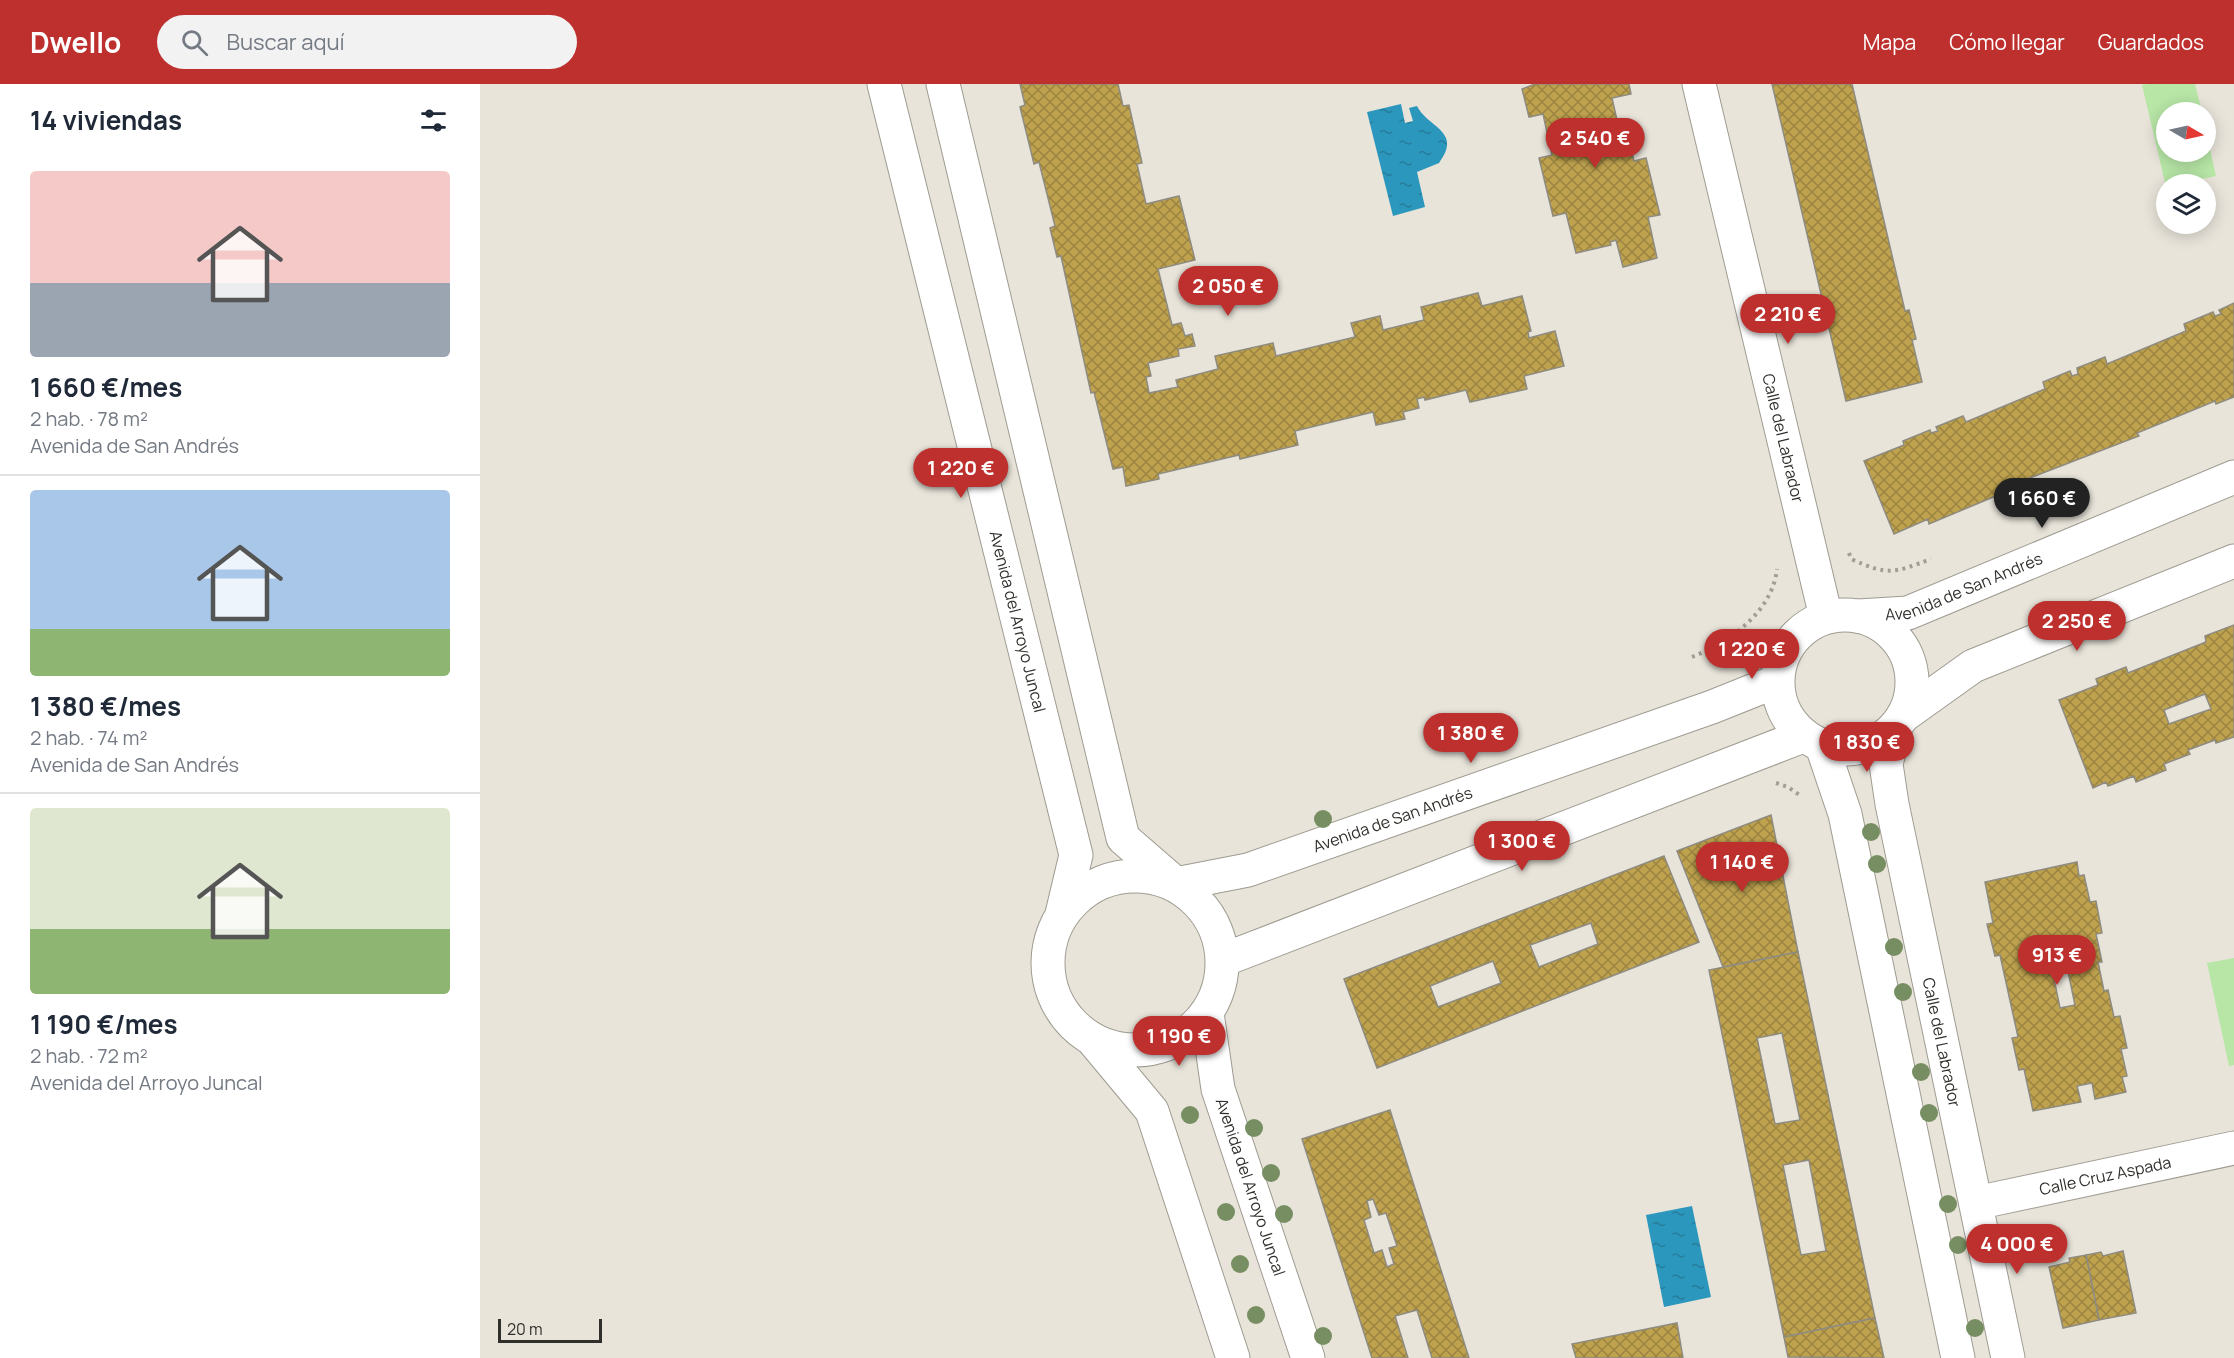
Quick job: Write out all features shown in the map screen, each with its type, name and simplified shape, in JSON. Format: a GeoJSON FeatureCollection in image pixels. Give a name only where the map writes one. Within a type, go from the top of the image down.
{"type":"FeatureCollection","features":[{"type":"Feature","properties":{"kind":"street","name":"Avenida del Arroyo Juncal"},"geometry":{"type":"LineString","coordinates":[[884,84],[1076,855],[1062,914]]}},
{"type":"Feature","properties":{"kind":"street"},"geometry":{"type":"LineString","coordinates":[[943,84],[1123,838],[1205,908],[1218,933],[1223,960],[1219,988],[1207,1013],[1190,1032],[1167,1045],[1142,1050],[1117,1049],[1092,1040]]}},
{"type":"Feature","properties":{"kind":"street","name":"Calle del Labrador"},"geometry":{"type":"LineString","coordinates":[[1699,84],[1826,617]]}},
{"type":"Feature","properties":{"kind":"street","name":"Avenida de San Andrés"},"geometry":{"type":"LineString","coordinates":[[1858,616],[1908,613],[2234,477]]}},
{"type":"Feature","properties":{"kind":"street"},"geometry":{"type":"LineString","coordinates":[[1899,722],[1911,696],[1912,675],[1906,654],[1894,637],[1878,623],[1858,616],[1826,617],[1806,627],[1791,641],[1781,660],[1778,681],[1780,701],[1789,721],[1812,741],[1841,750],[1861,748],[1880,740],[1899,722],[1973,666],[2234,561]]}},
{"type":"Feature","properties":{"kind":"street","name":"Avenida de San Andrés"},"geometry":{"type":"LineString","coordinates":[[1176,884],[1248,870],[1712,707],[1778,681]]}},
{"type":"Feature","properties":{"kind":"street","name":"Calle del Labrador"},"geometry":{"type":"LineString","coordinates":[[1899,722],[1886,764],[1892,804],[2008,1358]]}},
{"type":"Feature","properties":{"kind":"street"},"geometry":{"type":"LineString","coordinates":[[1223,960],[1812,741]]}},
{"type":"Feature","properties":{"kind":"street"},"geometry":{"type":"LineString","coordinates":[[1812,741],[1845,814],[1958,1358]]}},
{"type":"Feature","properties":{"kind":"street"},"geometry":{"type":"LineString","coordinates":[[1176,884],[1152,876],[1126,875],[1101,882],[1079,895],[1062,914],[1050,941],[1048,969],[1055,997],[1070,1022],[1092,1040],[1152,1111],[1233,1358]]}},
{"type":"Feature","properties":{"kind":"street","name":"Avenida del Arroyo Juncal"},"geometry":{"type":"LineString","coordinates":[[1207,1013],[1218,1089],[1308,1358]]}},
{"type":"Feature","properties":{"kind":"street","name":"Calle Cruz Aspada"},"geometry":{"type":"LineString","coordinates":[[1976,1203],[2234,1148]]}},
{"type":"Feature","properties":{"kind":"path"},"geometry":{"type":"LineString","coordinates":[[1847,548],[1851,559],[1893,573],[1931,559]]}},
{"type":"Feature","properties":{"kind":"path"},"geometry":{"type":"LineString","coordinates":[[1692,657],[1720,645],[1741,630],[1763,603],[1777,573],[1778,562]]}},
{"type":"Feature","properties":{"kind":"path"},"geometry":{"type":"LineString","coordinates":[[1767,780],[1788,787],[1802,796],[1805,805]]}},
{"type":"Feature","properties":{"kind":"green space"},"geometry":{"type":"Polygon","coordinates":[[[2195,84],[2200,102],[2156,102],[2156,144],[2142,85],[2195,84]]]}},
{"type":"Feature","properties":{"kind":"green space"},"geometry":{"type":"Polygon","coordinates":[[[2160,162],[2213,162],[2216,174],[2163,174],[2160,162]]]}},
{"type":"Feature","properties":{"kind":"green space"},"geometry":{"type":"Polygon","coordinates":[[[2234,958],[2234,1065],[2229,1066],[2207,963],[2234,958]]]}},
{"type":"Feature","properties":{"kind":"water"},"geometry":{"type":"Polygon","coordinates":[[[1401,104],[1405,123],[1413,121],[1409,108],[1417,106],[1441,131],[1447,144],[1439,163],[1417,172],[1425,207],[1393,216],[1367,112],[1401,104]]]}},
{"type":"Feature","properties":{"kind":"water"},"geometry":{"type":"Polygon","coordinates":[[[1692,1206],[1711,1297],[1664,1307],[1646,1215],[1692,1206]]]}},
{"type":"Feature","properties":{"kind":"building"},"geometry":{"type":"Polygon","coordinates":[[[1020,84],[1118,84],[1123,106],[1129,105],[1142,163],[1137,164],[1146,204],[1179,196],[1195,260],[1158,269],[1172,325],[1181,323],[1185,336],[1192,334],[1195,346],[1178,349],[1179,356],[1148,363],[1151,376],[1146,377],[1149,393],[1178,387],[1176,380],[1218,369],[1215,356],[1273,343],[1276,356],[1355,337],[1351,323],[1380,316],[1383,330],[1424,320],[1421,307],[1478,293],[1482,306],[1522,296],[1531,331],[1528,332],[1529,338],[1555,331],[1564,366],[1524,376],[1527,389],[1470,402],[1466,390],[1425,400],[1424,397],[1417,399],[1419,408],[1403,412],[1405,419],[1376,425],[1373,412],[1295,431],[1298,445],[1240,459],[1239,455],[1158,474],[1159,479],[1126,486],[1123,467],[1113,469],[1094,392],[1091,393],[1061,256],[1057,257],[1050,228],[1055,226],[1039,162],[1034,164],[1020,107],[1025,105],[1020,84]]]}},
{"type":"Feature","properties":{"kind":"building"},"geometry":{"type":"Polygon","coordinates":[[[1535,84],[1629,84],[1631,94],[1612,98],[1617,120],[1624,119],[1634,161],[1646,158],[1660,215],[1648,217],[1657,258],[1623,267],[1616,240],[1610,242],[1611,245],[1576,253],[1566,213],[1553,216],[1539,158],[1552,155],[1543,114],[1529,117],[1522,89],[1535,84]]]}},
{"type":"Feature","properties":{"kind":"building"},"geometry":{"type":"Polygon","coordinates":[[[1772,84],[1852,84],[1905,311],[1909,310],[1916,339],[1912,340],[1922,382],[1846,401],[1772,84]]]}},
{"type":"Feature","properties":{"kind":"building"},"geometry":{"type":"Polygon","coordinates":[[[2234,303],[2234,397],[2216,404],[2215,401],[2137,433],[2139,436],[1996,491],[1998,495],[1929,524],[1928,519],[1894,534],[1864,461],[1904,445],[1903,441],[1930,430],[1931,433],[1938,431],[1936,427],[1963,416],[1966,422],[2045,389],[2043,382],[2070,371],[2072,376],[2078,374],[2077,368],[2105,357],[2107,364],[2186,331],[2184,324],[2213,312],[2215,316],[2221,314],[2219,310],[2234,303]]]}},
{"type":"Feature","properties":{"kind":"building"},"geometry":{"type":"Polygon","coordinates":[[[2234,625],[2234,737],[2216,743],[2215,740],[2188,750],[2190,754],[2164,764],[2166,770],[2136,782],[2134,776],[2108,786],[2106,782],[2093,788],[2059,700],[2098,685],[2096,679],[2126,667],[2128,673],[2206,642],[2205,636],[2234,625]],[[2205,694],[2164,710],[2169,724],[2211,709],[2205,694]]]}},
{"type":"Feature","properties":{"kind":"building"},"geometry":{"type":"Polygon","coordinates":[[[1771,815],[1798,952],[1723,967],[1677,851],[1771,815]]]}},
{"type":"Feature","properties":{"kind":"building"},"geometry":{"type":"Polygon","coordinates":[[[1664,856],[1699,942],[1377,1068],[1344,979],[1664,856]],[[1591,923],[1530,945],[1539,967],[1598,944],[1591,923]],[[1493,961],[1430,986],[1438,1007],[1501,983],[1493,961]]]}},
{"type":"Feature","properties":{"kind":"building"},"geometry":{"type":"Polygon","coordinates":[[[2077,862],[2079,876],[2084,875],[2090,902],[2096,901],[2102,933],[2096,934],[2102,962],[2098,962],[2104,991],[2108,990],[2114,1017],[2120,1016],[2127,1048],[2121,1049],[2127,1076],[2122,1077],[2126,1092],[2095,1099],[2092,1083],[2077,1086],[2081,1102],[2033,1111],[2024,1069],[2019,1070],[2012,1038],[2018,1037],[2000,955],[1995,956],[1987,924],[1993,923],[1985,882],[2077,862]],[[2066,962],[2051,964],[2060,1008],[2075,1005],[2066,962]]]}},
{"type":"Feature","properties":{"kind":"building"},"geometry":{"type":"Polygon","coordinates":[[[1798,952],[1875,1318],[1784,1337],[1709,970],[1798,952]],[[1782,1033],[1757,1038],[1775,1124],[1800,1120],[1782,1033]],[[1809,1160],[1783,1165],[1801,1255],[1826,1251],[1809,1160]]]}},
{"type":"Feature","properties":{"kind":"building"},"geometry":{"type":"Polygon","coordinates":[[[1390,1110],[1469,1358],[1432,1358],[1417,1310],[1395,1316],[1408,1358],[1372,1358],[1302,1139],[1390,1110]],[[1373,1199],[1367,1201],[1371,1217],[1364,1220],[1374,1253],[1382,1250],[1387,1267],[1394,1264],[1389,1248],[1397,1246],[1386,1213],[1379,1215],[1373,1199]]]}},
{"type":"Feature","properties":{"kind":"building"},"geometry":{"type":"Polygon","coordinates":[[[2123,1251],[2136,1313],[2099,1320],[2086,1255],[2101,1252],[2103,1256],[2123,1251]]]}},
{"type":"Feature","properties":{"kind":"building"},"geometry":{"type":"Polygon","coordinates":[[[2086,1255],[2099,1320],[2063,1328],[2049,1267],[2070,1262],[2069,1258],[2086,1255]]]}},
{"type":"Feature","properties":{"kind":"building"},"geometry":{"type":"Polygon","coordinates":[[[1875,1318],[1884,1358],[1788,1357],[1784,1337],[1875,1318]]]}},
{"type":"Feature","properties":{"kind":"building"},"geometry":{"type":"Polygon","coordinates":[[[1677,1323],[1683,1358],[1576,1358],[1572,1344],[1677,1323]]]}}]}
